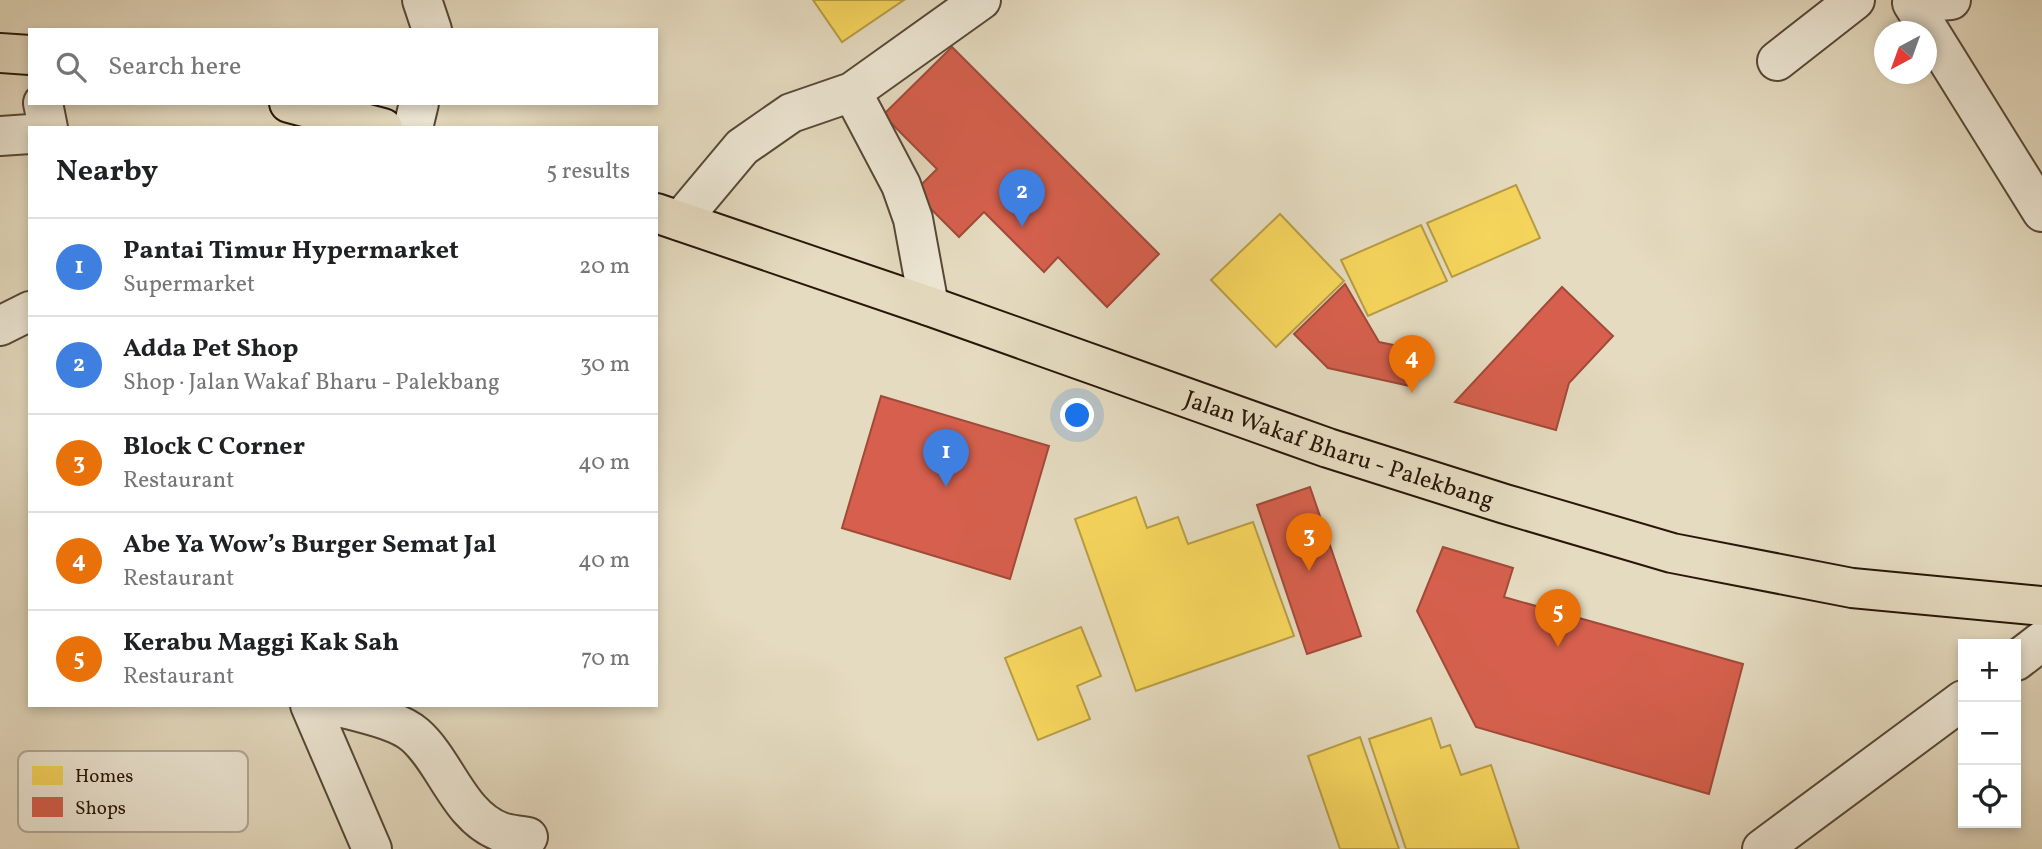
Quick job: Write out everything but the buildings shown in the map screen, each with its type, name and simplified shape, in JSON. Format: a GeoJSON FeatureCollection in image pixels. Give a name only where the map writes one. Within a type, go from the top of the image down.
{"type":"FeatureCollection","features":[{"type":"Feature","properties":{"kind":"main road"},"geometry":{"type":"LineString","coordinates":[[0,53],[28,55]]}},
{"type":"Feature","properties":{"kind":"main road"},"geometry":{"type":"LineString","coordinates":[[297,105],[375,126]]}},
{"type":"Feature","properties":{"kind":"main road","name":"Jalan Wakaf Bharu - Palekbang"},"geometry":{"type":"LineString","coordinates":[[668,217],[929,306],[1328,448],[1672,553],[1852,588],[2042,606]]}},
{"type":"Feature","properties":{"kind":"street"},"geometry":{"type":"LineString","coordinates":[[422,0],[431,28]]}},
{"type":"Feature","properties":{"kind":"street"},"geometry":{"type":"LineString","coordinates":[[668,217],[742,147],[791,113],[852,92],[981,0]]}},
{"type":"Feature","properties":{"kind":"street"},"geometry":{"type":"LineString","coordinates":[[1777,61],[1855,0]]}},
{"type":"Feature","properties":{"kind":"street"},"geometry":{"type":"LineString","coordinates":[[1951,0],[1909,2],[2042,212]]}},
{"type":"Feature","properties":{"kind":"street"},"geometry":{"type":"LineString","coordinates":[[852,92],[905,196],[913,219],[929,306]]}},
{"type":"Feature","properties":{"kind":"street"},"geometry":{"type":"LineString","coordinates":[[43,105],[48,126]]}},
{"type":"Feature","properties":{"kind":"street"},"geometry":{"type":"LineString","coordinates":[[413,126],[418,105]]}},
{"type":"Feature","properties":{"kind":"street"},"geometry":{"type":"LineString","coordinates":[[0,136],[28,134]]}},
{"type":"Feature","properties":{"kind":"street"},"geometry":{"type":"LineString","coordinates":[[0,326],[28,312]]}},
{"type":"Feature","properties":{"kind":"street"},"geometry":{"type":"LineString","coordinates":[[2021,657],[2042,641]]}},
{"type":"Feature","properties":{"kind":"street"},"geometry":{"type":"LineString","coordinates":[[1762,849],[1959,702]]}},
{"type":"Feature","properties":{"kind":"street"},"geometry":{"type":"LineString","coordinates":[[311,707],[372,849]]}},
{"type":"Feature","properties":{"kind":"street"},"geometry":{"type":"LineString","coordinates":[[339,707],[408,729],[423,744],[469,807],[484,822],[501,832],[528,837]]}},
{"type":"Feature","properties":{"kind":"place","name":"Adda Pet Shop"},"geometry":{"type":"Point","coordinates":[1022,227]}},
{"type":"Feature","properties":{"kind":"place","name":"Abe Ya Wow’s Burger Semat Jal"},"geometry":{"type":"Point","coordinates":[1412,393]}},
{"type":"Feature","properties":{"kind":"place","name":"Pantai Timur Hypermarket"},"geometry":{"type":"Point","coordinates":[946,487]}},
{"type":"Feature","properties":{"kind":"place","name":"Block C Corner"},"geometry":{"type":"Point","coordinates":[1309,571]}},
{"type":"Feature","properties":{"kind":"place","name":"Kerabu Maggi Kak Sah"},"geometry":{"type":"Point","coordinates":[1558,647]}}]}
